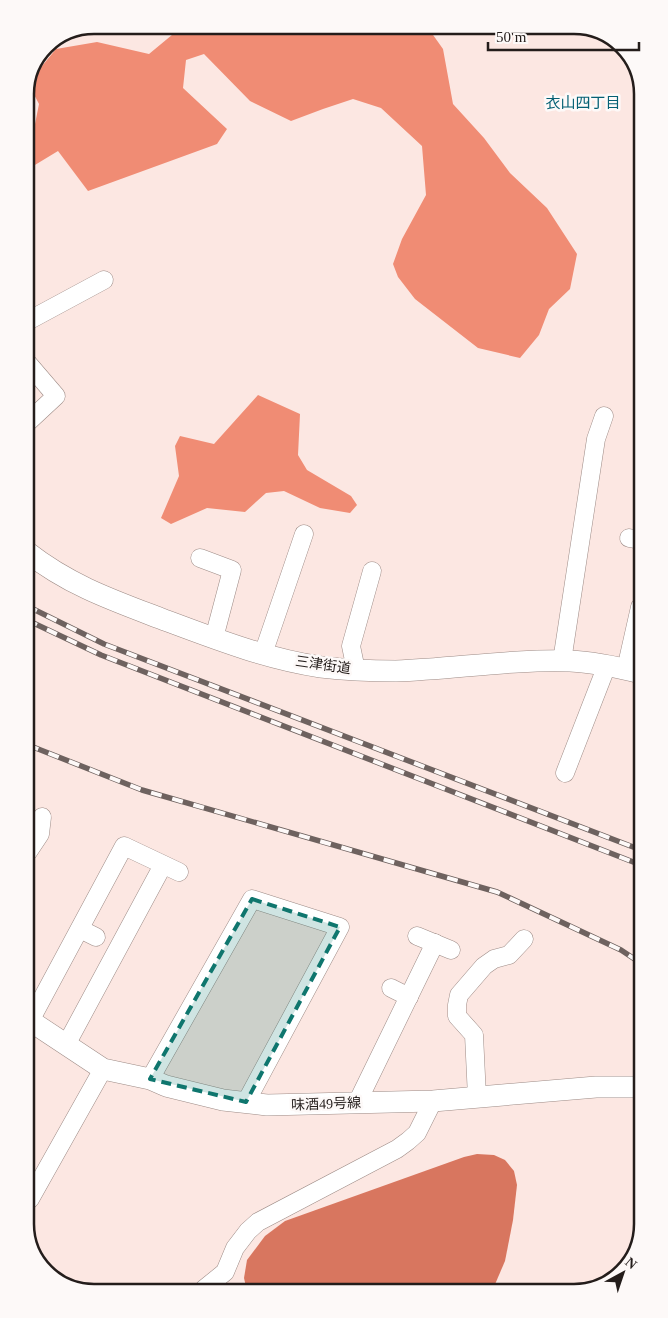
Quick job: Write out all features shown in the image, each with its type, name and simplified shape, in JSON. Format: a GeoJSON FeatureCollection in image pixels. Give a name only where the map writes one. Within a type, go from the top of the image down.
{"type":"FeatureCollection","features":[{"type":"Feature","properties":{"kind":"street"},"geometry":{"type":"LineString","coordinates":[[34,318],[104,280]]}},
{"type":"Feature","properties":{"kind":"street"},"geometry":{"type":"LineString","coordinates":[[34,370],[56,396],[34,416]]}},
{"type":"Feature","properties":{"kind":"street"},"geometry":{"type":"LineString","coordinates":[[562,661],[596,439],[604,416]]}},
{"type":"Feature","properties":{"kind":"street"},"geometry":{"type":"LineString","coordinates":[[263,654],[304,534]]}},
{"type":"Feature","properties":{"kind":"street","name":"三津街道"},"geometry":{"type":"LineString","coordinates":[[34,558],[68,580],[101,596],[263,654],[320,667],[394,671],[486,663],[570,661],[625,669]]}},
{"type":"Feature","properties":{"kind":"street"},"geometry":{"type":"LineString","coordinates":[[200,558],[232,570],[214,638]]}},
{"type":"Feature","properties":{"kind":"street"},"geometry":{"type":"LineString","coordinates":[[356,670],[351,646],[372,571]]}},
{"type":"Feature","properties":{"kind":"street"},"geometry":{"type":"LineString","coordinates":[[565,773],[625,669],[634,632]]}},
{"type":"Feature","properties":{"kind":"street"},"geometry":{"type":"LineString","coordinates":[[34,843],[40,834],[42,817]]}},
{"type":"Feature","properties":{"kind":"street"},"geometry":{"type":"LineString","coordinates":[[34,1014],[124,846],[179,872]]}},
{"type":"Feature","properties":{"kind":"street"},"geometry":{"type":"LineString","coordinates":[[66,1045],[163,865]]}},
{"type":"Feature","properties":{"kind":"street"},"geometry":{"type":"LineString","coordinates":[[150,1079],[252,899],[340,926],[246,1102]]}},
{"type":"Feature","properties":{"kind":"street"},"geometry":{"type":"LineString","coordinates":[[80,929],[96,937]]}},
{"type":"Feature","properties":{"kind":"street"},"geometry":{"type":"LineString","coordinates":[[357,1103],[409,997],[443,947],[417,936]]}},
{"type":"Feature","properties":{"kind":"street"},"geometry":{"type":"LineString","coordinates":[[477,1098],[474,1035],[457,1016],[459,995],[484,966],[494,959],[509,955],[524,939]]}},
{"type":"Feature","properties":{"kind":"street"},"geometry":{"type":"LineString","coordinates":[[391,988],[409,997]]}},
{"type":"Feature","properties":{"kind":"street","name":"味酒49号線"},"geometry":{"type":"LineString","coordinates":[[34,1024],[103,1069],[150,1079],[166,1086],[223,1100],[268,1105],[433,1101],[596,1088],[634,1087]]}},
{"type":"Feature","properties":{"kind":"street"},"geometry":{"type":"LineString","coordinates":[[34,1191],[103,1069]]}},
{"type":"Feature","properties":{"kind":"street"},"geometry":{"type":"LineString","coordinates":[[210,1284],[225,1272],[235,1248],[248,1231],[258,1222],[408,1142],[417,1133],[433,1101]]}},
{"type":"Feature","properties":{"kind":"highlighted area"},"geometry":{"type":"Polygon","coordinates":[[[252,899],[340,927],[246,1102],[150,1079],[252,899]]]}},
{"type":"Feature","properties":{"kind":"shaded area"},"geometry":{"type":"Polygon","coordinates":[[[173,34],[432,34],[443,49],[453,104],[484,138],[510,173],[547,208],[577,254],[570,289],[549,309],[539,335],[520,358],[478,348],[415,299],[398,277],[393,264],[402,239],[426,195],[422,146],[381,108],[353,99],[291,121],[250,101],[204,54],[186,60],[183,88],[227,129],[217,144],[88,191],[58,151],[34,166],[34,129],[39,104],[34,94],[36,78],[39,70],[56,49],[97,42],[149,54],[173,34]]]}},
{"type":"Feature","properties":{"kind":"shaded area"},"geometry":{"type":"Polygon","coordinates":[[[258,395],[300,414],[298,455],[307,470],[351,496],[357,505],[350,513],[320,508],[284,491],[266,493],[245,512],[207,508],[171,524],[161,518],[179,476],[175,446],[180,436],[214,444],[258,395]]]}},
{"type":"Feature","properties":{"kind":"shaded area"},"geometry":{"type":"Polygon","coordinates":[[[477,1154],[494,1155],[505,1160],[514,1171],[517,1185],[513,1220],[505,1261],[495,1284],[245,1284],[244,1278],[247,1260],[265,1236],[285,1221],[477,1154]]]}},
{"type":"Feature","properties":{"kind":"railway"},"geometry":{"type":"LineString","coordinates":[[34,609],[104,644],[634,847]]}},
{"type":"Feature","properties":{"kind":"railway"},"geometry":{"type":"LineString","coordinates":[[34,623],[101,655],[634,862]]}},
{"type":"Feature","properties":{"kind":"railway"},"geometry":{"type":"LineString","coordinates":[[34,747],[142,790],[497,892],[621,950],[634,959]]}},
{"type":"Feature","properties":{"kind":"district","name":"衣山四丁目"},"geometry":{"type":"Point","coordinates":[583,103]}}]}
